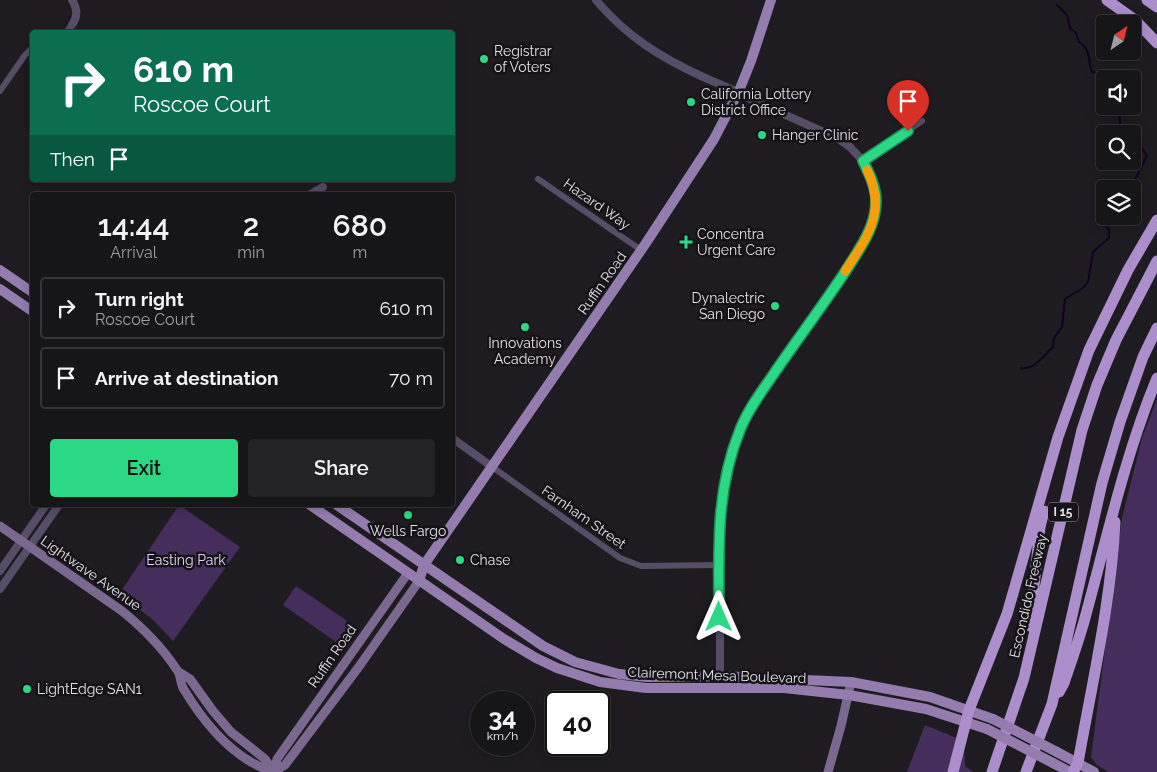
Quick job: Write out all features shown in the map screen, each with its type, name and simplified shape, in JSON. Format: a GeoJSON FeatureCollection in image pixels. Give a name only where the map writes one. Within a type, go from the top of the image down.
{"type":"FeatureCollection","features":[{"type":"Feature","properties":{"kind":"highway"},"geometry":{"type":"LineString","coordinates":[[1107,0],[1135,20],[1157,43]]}},
{"type":"Feature","properties":{"kind":"highway"},"geometry":{"type":"LineString","coordinates":[[1147,0],[1157,6]]}},
{"type":"Feature","properties":{"kind":"highway"},"geometry":{"type":"LineString","coordinates":[[953,772],[969,710],[1007,614],[1066,414],[1100,327],[1128,270],[1157,220]]}},
{"type":"Feature","properties":{"kind":"highway","name":"Escondido Freeway"},"geometry":{"type":"LineString","coordinates":[[992,772],[1024,678],[1085,421],[1096,385],[1116,340],[1157,261]]}},
{"type":"Feature","properties":{"kind":"highway","name":"I 15"},"geometry":{"type":"LineString","coordinates":[[1026,772],[1052,704],[1102,483],[1120,422],[1143,357],[1157,328]]}},
{"type":"Feature","properties":{"kind":"highway"},"geometry":{"type":"LineString","coordinates":[[1052,704],[1064,683],[1084,620],[1140,422],[1157,378]]}},
{"type":"Feature","properties":{"kind":"highway"},"geometry":{"type":"LineString","coordinates":[[1024,678],[1040,527],[1066,414]]}},
{"type":"Feature","properties":{"kind":"highway"},"geometry":{"type":"LineString","coordinates":[[1073,769],[1104,619],[1114,548],[1117,498]]}},
{"type":"Feature","properties":{"kind":"main road","name":"Ruffin Road"},"geometry":{"type":"LineString","coordinates":[[274,772],[285,765],[358,668],[419,581],[424,565],[641,250],[711,144],[739,91],[771,0]]}},
{"type":"Feature","properties":{"kind":"main road"},"geometry":{"type":"LineString","coordinates":[[0,270],[30,291]]}},
{"type":"Feature","properties":{"kind":"main road"},"geometry":{"type":"LineString","coordinates":[[0,289],[30,310]]}},
{"type":"Feature","properties":{"kind":"main road","name":"Clairemont Mesa Boulevard"},"geometry":{"type":"LineString","coordinates":[[313,507],[504,639],[557,668],[600,682],[646,688],[784,688],[849,695],[926,709],[987,729],[1053,762],[1073,769],[1094,772]]}},
{"type":"Feature","properties":{"kind":"main road","name":"Clairemont Mesa Boulevard"},"geometry":{"type":"LineString","coordinates":[[340,507],[543,646],[576,662],[605,672],[647,677],[720,676],[851,682],[930,697],[993,719],[1057,752],[1073,769]]}},
{"type":"Feature","properties":{"kind":"main road","name":"Lightwave Avenue"},"geometry":{"type":"LineString","coordinates":[[0,526],[141,626],[164,651],[179,672],[182,685],[192,702],[204,720],[222,740],[257,767],[274,772]]}},
{"type":"Feature","properties":{"kind":"main road","name":"Ruffin Road"},"geometry":{"type":"LineString","coordinates":[[274,772],[277,759],[408,573],[424,565]]}},
{"type":"Feature","properties":{"kind":"main road"},"geometry":{"type":"LineString","coordinates":[[828,772],[851,682]]}},
{"type":"Feature","properties":{"kind":"street"},"geometry":{"type":"LineString","coordinates":[[68,30],[72,26],[76,14],[76,6],[72,0]]}},
{"type":"Feature","properties":{"kind":"street"},"geometry":{"type":"LineString","coordinates":[[596,0],[624,30],[655,53],[837,138],[850,147],[863,161],[871,178],[876,199],[872,224],[862,245],[837,284],[767,383],[740,429],[722,489],[719,566],[720,676]]}},
{"type":"Feature","properties":{"kind":"street"},"geometry":{"type":"LineString","coordinates":[[0,91],[30,50]]}},
{"type":"Feature","properties":{"kind":"street"},"geometry":{"type":"LineString","coordinates":[[863,161],[922,121]]}},
{"type":"Feature","properties":{"kind":"street","name":"Hazard Way"},"geometry":{"type":"LineString","coordinates":[[538,179],[641,250]]}},
{"type":"Feature","properties":{"kind":"street"},"geometry":{"type":"LineString","coordinates":[[314,192],[323,187]]}},
{"type":"Feature","properties":{"kind":"street","name":"Farnham Street"},"geometry":{"type":"LineString","coordinates":[[455,440],[620,558],[641,566],[719,566]]}},
{"type":"Feature","properties":{"kind":"street"},"geometry":{"type":"LineString","coordinates":[[0,570],[45,507]]}},
{"type":"Feature","properties":{"kind":"street"},"geometry":{"type":"LineString","coordinates":[[0,589],[58,507]]}},
{"type":"Feature","properties":{"kind":"green space"},"geometry":{"type":"Polygon","coordinates":[[[1157,399],[1157,772],[1108,772],[1097,765],[1091,757],[1122,518],[1142,438],[1157,399]]]}},
{"type":"Feature","properties":{"kind":"green space","name":"Easting Park"},"geometry":{"type":"Polygon","coordinates":[[[178,507],[182,507],[240,547],[173,641],[152,619],[119,594],[178,507]]]}},
{"type":"Feature","properties":{"kind":"green space"},"geometry":{"type":"Polygon","coordinates":[[[296,586],[359,629],[346,649],[283,605],[296,586]]]}},
{"type":"Feature","properties":{"kind":"green space"},"geometry":{"type":"Polygon","coordinates":[[[925,725],[964,741],[965,766],[973,772],[907,772],[925,725]]]}},
{"type":"Feature","properties":{"kind":"waterway"},"geometry":{"type":"LineString","coordinates":[[1057,5],[1067,15],[1070,28],[1076,33],[1079,42],[1086,48],[1092,72],[1096,73]]}},
{"type":"Feature","properties":{"kind":"waterway"},"geometry":{"type":"LineString","coordinates":[[1118,115],[1121,125]]}},
{"type":"Feature","properties":{"kind":"waterway"},"geometry":{"type":"LineString","coordinates":[[1141,147],[1147,156],[1141,168]]}},
{"type":"Feature","properties":{"kind":"waterway"},"geometry":{"type":"LineString","coordinates":[[1135,180],[1140,170]]}},
{"type":"Feature","properties":{"kind":"waterway"},"geometry":{"type":"LineString","coordinates":[[1021,368],[1031,367],[1053,347],[1054,338],[1062,327],[1065,299],[1083,288],[1088,282],[1093,252],[1109,238],[1109,230],[1105,225]]}},
{"type":"Feature","properties":{"kind":"slow traffic"},"geometry":{"type":"LineString","coordinates":[[845,271],[868,237],[874,217],[876,199],[867,170]]}},
{"type":"Feature","properties":{"kind":"place","name":"Registrar of Voters"},"geometry":{"type":"Point","coordinates":[484,59]}},
{"type":"Feature","properties":{"kind":"place","name":"California Lottery District Office"},"geometry":{"type":"Point","coordinates":[691,102]}},
{"type":"Feature","properties":{"kind":"place","name":"Hanger Clinic"},"geometry":{"type":"Point","coordinates":[762,135]}},
{"type":"Feature","properties":{"kind":"place","name":"Concentra Urgent Care"},"geometry":{"type":"Point","coordinates":[686,242]}},
{"type":"Feature","properties":{"kind":"place","name":"Dynalectric San Diego"},"geometry":{"type":"Point","coordinates":[775,306]}},
{"type":"Feature","properties":{"kind":"place","name":"Innovations Academy"},"geometry":{"type":"Point","coordinates":[525,327]}},
{"type":"Feature","properties":{"kind":"place","name":"Wells Fargo"},"geometry":{"type":"Point","coordinates":[408,515]}},
{"type":"Feature","properties":{"kind":"place","name":"Chase"},"geometry":{"type":"Point","coordinates":[460,560]}},
{"type":"Feature","properties":{"kind":"place","name":"LightEdge SAN1"},"geometry":{"type":"Point","coordinates":[27,689]}},
{"type":"Feature","properties":{"kind":"route"},"geometry":{"type":"LineString","coordinates":[[719,617],[722,489],[734,444],[748,414],[767,383],[868,237],[874,217],[876,199],[871,178],[863,161],[908,131]]}}]}
